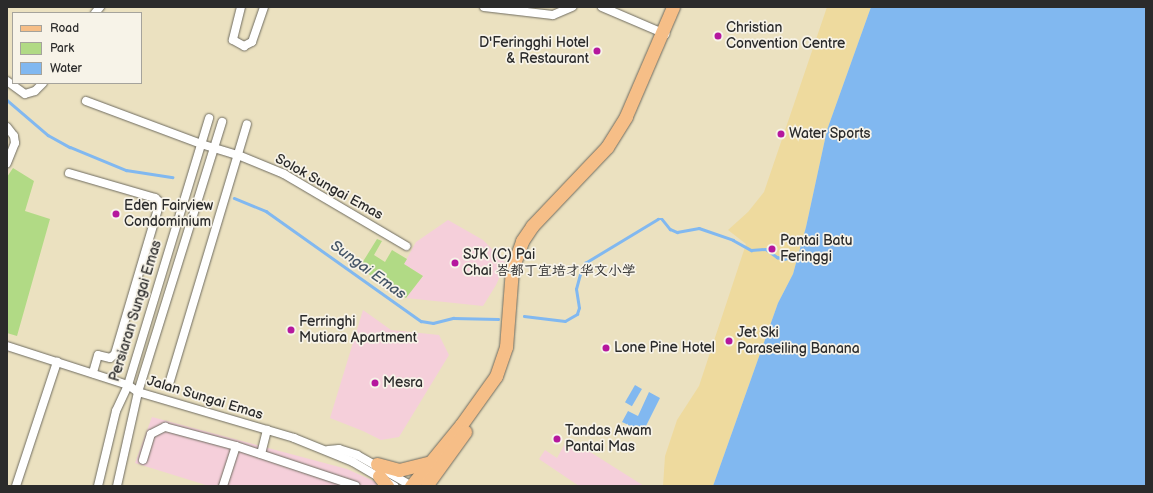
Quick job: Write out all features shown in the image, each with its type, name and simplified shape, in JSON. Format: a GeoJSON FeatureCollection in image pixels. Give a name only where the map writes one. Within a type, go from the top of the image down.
{"type":"FeatureCollection","features":[{"type":"Feature","properties":{"kind":"main road"},"geometry":{"type":"LineString","coordinates":[[665,34],[673,7]]}},
{"type":"Feature","properties":{"kind":"main road"},"geometry":{"type":"LineString","coordinates":[[412,486],[461,425],[498,370],[506,348],[516,262],[522,241],[532,226],[577,183],[607,147],[626,116],[679,7]]}},
{"type":"Feature","properties":{"kind":"main road"},"geometry":{"type":"LineString","coordinates":[[426,486],[494,394],[508,367],[514,348],[516,262]]}},
{"type":"Feature","properties":{"kind":"main road"},"geometry":{"type":"LineString","coordinates":[[381,476],[430,462]]}},
{"type":"Feature","properties":{"kind":"street"},"geometry":{"type":"LineString","coordinates":[[241,7],[233,40],[244,46],[252,42],[264,7]]}},
{"type":"Feature","properties":{"kind":"street"},"geometry":{"type":"LineString","coordinates":[[484,7],[553,15],[572,7]]}},
{"type":"Feature","properties":{"kind":"street"},"geometry":{"type":"LineString","coordinates":[[602,7],[665,34]]}},
{"type":"Feature","properties":{"kind":"street"},"geometry":{"type":"LineString","coordinates":[[12,84],[25,94],[35,91],[42,84]]}},
{"type":"Feature","properties":{"kind":"street","name":"Solok Sungai Emas"},"geometry":{"type":"LineString","coordinates":[[86,101],[201,144],[238,155],[284,174],[406,246]]}},
{"type":"Feature","properties":{"kind":"street","name":"Persiaran Sungai Emas"},"geometry":{"type":"LineString","coordinates":[[98,486],[116,411],[128,385],[209,118]]}},
{"type":"Feature","properties":{"kind":"street","name":"Persiaran Sungai Emas"},"geometry":{"type":"LineString","coordinates":[[117,486],[138,392],[222,122]]}},
{"type":"Feature","properties":{"kind":"street"},"geometry":{"type":"LineString","coordinates":[[169,384],[247,124]]}},
{"type":"Feature","properties":{"kind":"street"},"geometry":{"type":"LineString","coordinates":[[7,127],[14,136],[15,143],[7,163]]}},
{"type":"Feature","properties":{"kind":"street"},"geometry":{"type":"LineString","coordinates":[[69,173],[155,198],[160,202],[115,354],[110,358],[98,355],[93,373]]}},
{"type":"Feature","properties":{"kind":"street","name":"Jalan Sungai Emas"},"geometry":{"type":"LineString","coordinates":[[7,346],[128,385],[138,392],[268,430],[327,451],[381,476],[412,486]]}},
{"type":"Feature","properties":{"kind":"street"},"geometry":{"type":"LineString","coordinates":[[16,486],[58,362]]}},
{"type":"Feature","properties":{"kind":"street"},"geometry":{"type":"LineString","coordinates":[[143,460],[151,434],[165,427],[236,446],[356,486]]}},
{"type":"Feature","properties":{"kind":"street"},"geometry":{"type":"LineString","coordinates":[[261,454],[268,430]]}},
{"type":"Feature","properties":{"kind":"street"},"geometry":{"type":"LineString","coordinates":[[223,486],[236,446]]}},
{"type":"Feature","properties":{"kind":"street","name":"Jalan Sungai Emas"},"geometry":{"type":"LineString","coordinates":[[327,451],[339,449],[394,486]]}},
{"type":"Feature","properties":{"kind":"shaded area","name":"SJK (C) Pai Chai 峇都丁宜培才华文小学"},"geometry":{"type":"Polygon","coordinates":[[[448,220],[483,240],[506,263],[496,285],[483,306],[406,298],[423,276],[404,264],[416,242],[448,220]]]}},
{"type":"Feature","properties":{"kind":"shaded area"},"geometry":{"type":"Polygon","coordinates":[[[363,310],[391,330],[439,335],[449,355],[399,437],[381,440],[330,418],[363,310]]]}},
{"type":"Feature","properties":{"kind":"shaded area"},"geometry":{"type":"Polygon","coordinates":[[[152,417],[347,469],[376,482],[377,486],[209,486],[135,463],[152,417]]]}},
{"type":"Feature","properties":{"kind":"shaded area"},"geometry":{"type":"Polygon","coordinates":[[[568,438],[644,486],[579,486],[539,459],[545,450],[557,458],[568,438]]]}},
{"type":"Feature","properties":{"kind":"green space"},"geometry":{"type":"Polygon","coordinates":[[[13,168],[34,181],[25,211],[50,219],[17,336],[7,333],[7,177],[13,168]]]}},
{"type":"Feature","properties":{"kind":"green space"},"geometry":{"type":"Polygon","coordinates":[[[377,239],[382,241],[374,255],[385,262],[392,250],[407,259],[404,264],[423,276],[406,298],[359,268],[377,239]]]}},
{"type":"Feature","properties":{"kind":"sand","name":"Pantai Batu Feringgi"},"geometry":{"type":"Polygon","coordinates":[[[827,7],[871,7],[827,130],[806,227],[793,274],[778,303],[713,486],[663,486],[665,456],[677,420],[699,386],[746,244],[728,230],[748,212],[764,192],[827,7]]]}},
{"type":"Feature","properties":{"kind":"water"},"geometry":{"type":"Polygon","coordinates":[[[871,7],[1146,7],[1146,486],[713,486],[778,303],[793,274],[806,227],[827,130],[871,7]]]}},
{"type":"Feature","properties":{"kind":"water"},"geometry":{"type":"Polygon","coordinates":[[[635,385],[642,389],[632,406],[625,402],[635,385]]]}},
{"type":"Feature","properties":{"kind":"water"},"geometry":{"type":"Polygon","coordinates":[[[649,392],[660,398],[643,432],[622,422],[628,411],[638,416],[649,392]]]}},
{"type":"Feature","properties":{"kind":"waterway","name":"Sungai Emas"},"geometry":{"type":"LineString","coordinates":[[7,100],[48,135],[70,147],[126,170],[172,177]]}},
{"type":"Feature","properties":{"kind":"waterway","name":"Sungai Emas"},"geometry":{"type":"LineString","coordinates":[[234,198],[266,211],[421,321],[433,323],[453,318],[498,319]]}},
{"type":"Feature","properties":{"kind":"waterway","name":"Sungai Emas"},"geometry":{"type":"LineString","coordinates":[[524,316],[565,321],[577,314],[579,308],[576,289],[585,263],[658,219],[662,219],[670,229],[677,232],[699,228],[733,240],[751,250],[766,249],[777,257],[784,259],[799,255]]}},
{"type":"Feature","properties":{"kind":"place","name":"Christian Convention Centre"},"geometry":{"type":"Point","coordinates":[718,36]}},
{"type":"Feature","properties":{"kind":"place","name":"D'Feringghi Hotel & Restaurant"},"geometry":{"type":"Point","coordinates":[597,51]}},
{"type":"Feature","properties":{"kind":"place","name":"Water Sports"},"geometry":{"type":"Point","coordinates":[781,134]}},
{"type":"Feature","properties":{"kind":"place","name":"Eden Fairview Condominium"},"geometry":{"type":"Point","coordinates":[116,214]}},
{"type":"Feature","properties":{"kind":"place","name":"Pantai Batu Feringgi"},"geometry":{"type":"Point","coordinates":[772,249]}},
{"type":"Feature","properties":{"kind":"place","name":"SJK (C) Pai Chai 峇都丁宜培才华文小学"},"geometry":{"type":"Point","coordinates":[455,263]}},
{"type":"Feature","properties":{"kind":"place","name":"Ferringhi Mutiara Apartment"},"geometry":{"type":"Point","coordinates":[291,330]}},
{"type":"Feature","properties":{"kind":"place","name":"Jet Ski Paraseiling Banana"},"geometry":{"type":"Point","coordinates":[729,341]}},
{"type":"Feature","properties":{"kind":"place","name":"Lone Pine Hotel"},"geometry":{"type":"Point","coordinates":[606,348]}},
{"type":"Feature","properties":{"kind":"place","name":"Mesra"},"geometry":{"type":"Point","coordinates":[375,383]}},
{"type":"Feature","properties":{"kind":"place","name":"Tandas Awam Pantai Mas"},"geometry":{"type":"Point","coordinates":[557,439]}}]}
